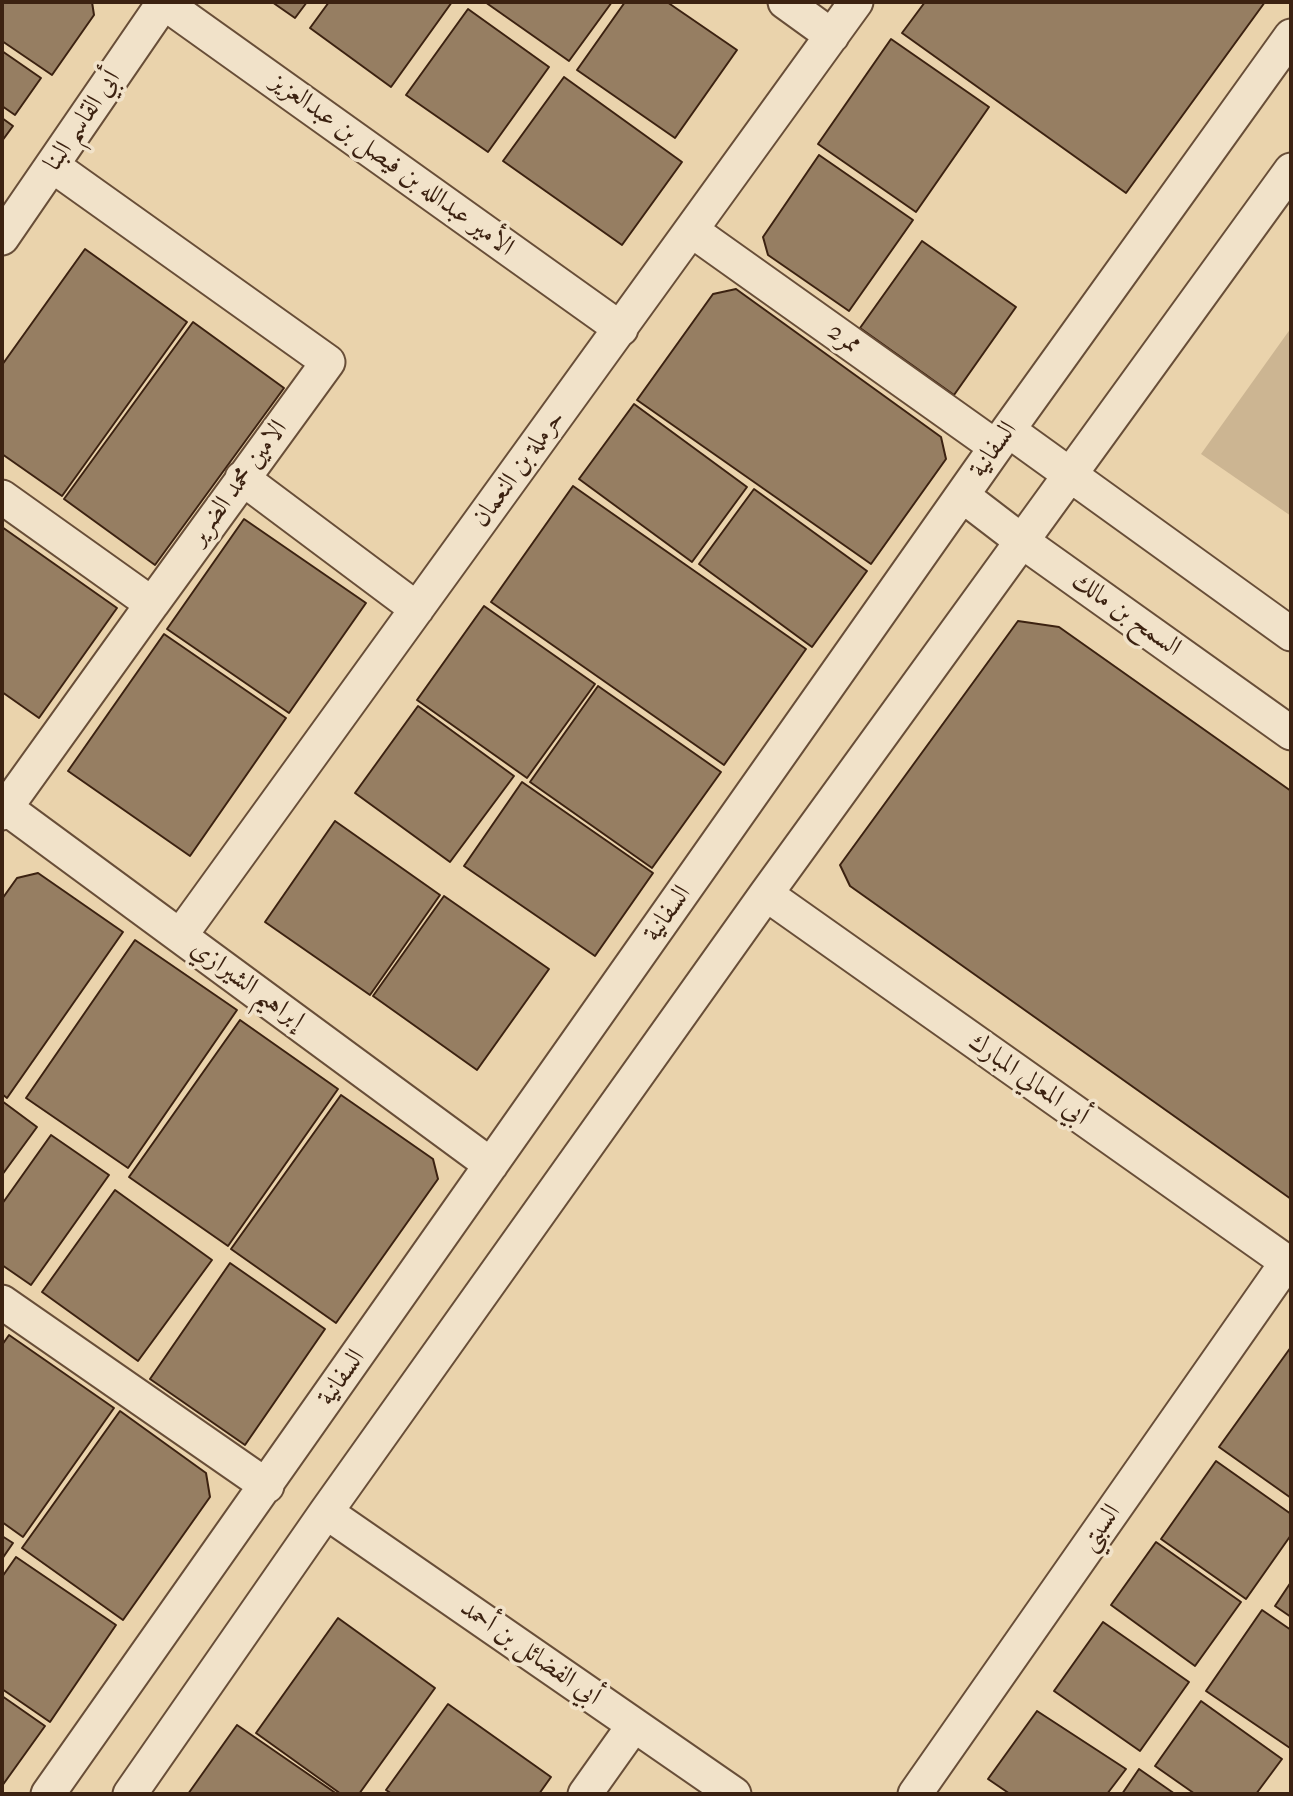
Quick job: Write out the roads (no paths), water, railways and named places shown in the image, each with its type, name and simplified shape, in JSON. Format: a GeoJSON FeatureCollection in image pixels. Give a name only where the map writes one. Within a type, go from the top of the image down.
{"type":"FeatureCollection","features":[{"type":"Feature","properties":{"kind":"street","name":"أبي القاسم البنا"},"geometry":{"type":"LineString","coordinates":[[2,238],[164,2]]}},
{"type":"Feature","properties":{"kind":"street","name":"الأمير عبدالله بن فيصل بن عبدالعزيز"},"geometry":{"type":"LineString","coordinates":[[164,2],[621,328]]}},
{"type":"Feature","properties":{"kind":"street"},"geometry":{"type":"LineString","coordinates":[[785,2],[832,36]]}},
{"type":"Feature","properties":{"kind":"street","name":"حرملة بن النعمان"},"geometry":{"type":"LineString","coordinates":[[180,936],[856,2]]}},
{"type":"Feature","properties":{"kind":"street","name":"السفانية"},"geometry":{"type":"LineString","coordinates":[[48,1794],[1002,439],[1291,36]]}},
{"type":"Feature","properties":{"kind":"street","name":"الامين محمد الضرير"},"geometry":{"type":"LineString","coordinates":[[3,808],[328,362],[53,166]]}},
{"type":"Feature","properties":{"kind":"street"},"geometry":{"type":"LineString","coordinates":[[130,1794],[326,1512],[766,894],[1291,170]]}},
{"type":"Feature","properties":{"kind":"street","name":"ممر2"},"geometry":{"type":"LineString","coordinates":[[691,230],[1002,439]]}},
{"type":"Feature","properties":{"kind":"street"},"geometry":{"type":"LineString","coordinates":[[1002,439],[1070,475],[1291,634]]}},
{"type":"Feature","properties":{"kind":"street"},"geometry":{"type":"LineString","coordinates":[[242,478],[417,609]]}},
{"type":"Feature","properties":{"kind":"street","name":"السمح بن مالك"},"geometry":{"type":"LineString","coordinates":[[963,496],[1023,542],[1291,733]]}},
{"type":"Feature","properties":{"kind":"street"},"geometry":{"type":"LineString","coordinates":[[2,497],[152,604]]}},
{"type":"Feature","properties":{"kind":"street","name":"إبراهيم الشيرازي"},"geometry":{"type":"LineString","coordinates":[[3,808],[491,1165]]}},
{"type":"Feature","properties":{"kind":"street","name":"أبي المعالي المبارك"},"geometry":{"type":"LineString","coordinates":[[766,894],[1289,1264]]}},
{"type":"Feature","properties":{"kind":"street","name":"السبتي"},"geometry":{"type":"LineString","coordinates":[[915,1794],[1289,1264]]}},
{"type":"Feature","properties":{"kind":"street"},"geometry":{"type":"LineString","coordinates":[[2,1302],[267,1486]]}},
{"type":"Feature","properties":{"kind":"street","name":"أبي الفضائل بن أحمد"},"geometry":{"type":"LineString","coordinates":[[326,1512],[734,1794]]}},
{"type":"Feature","properties":{"kind":"street"},"geometry":{"type":"LineString","coordinates":[[585,1794],[634,1725]]}}]}
